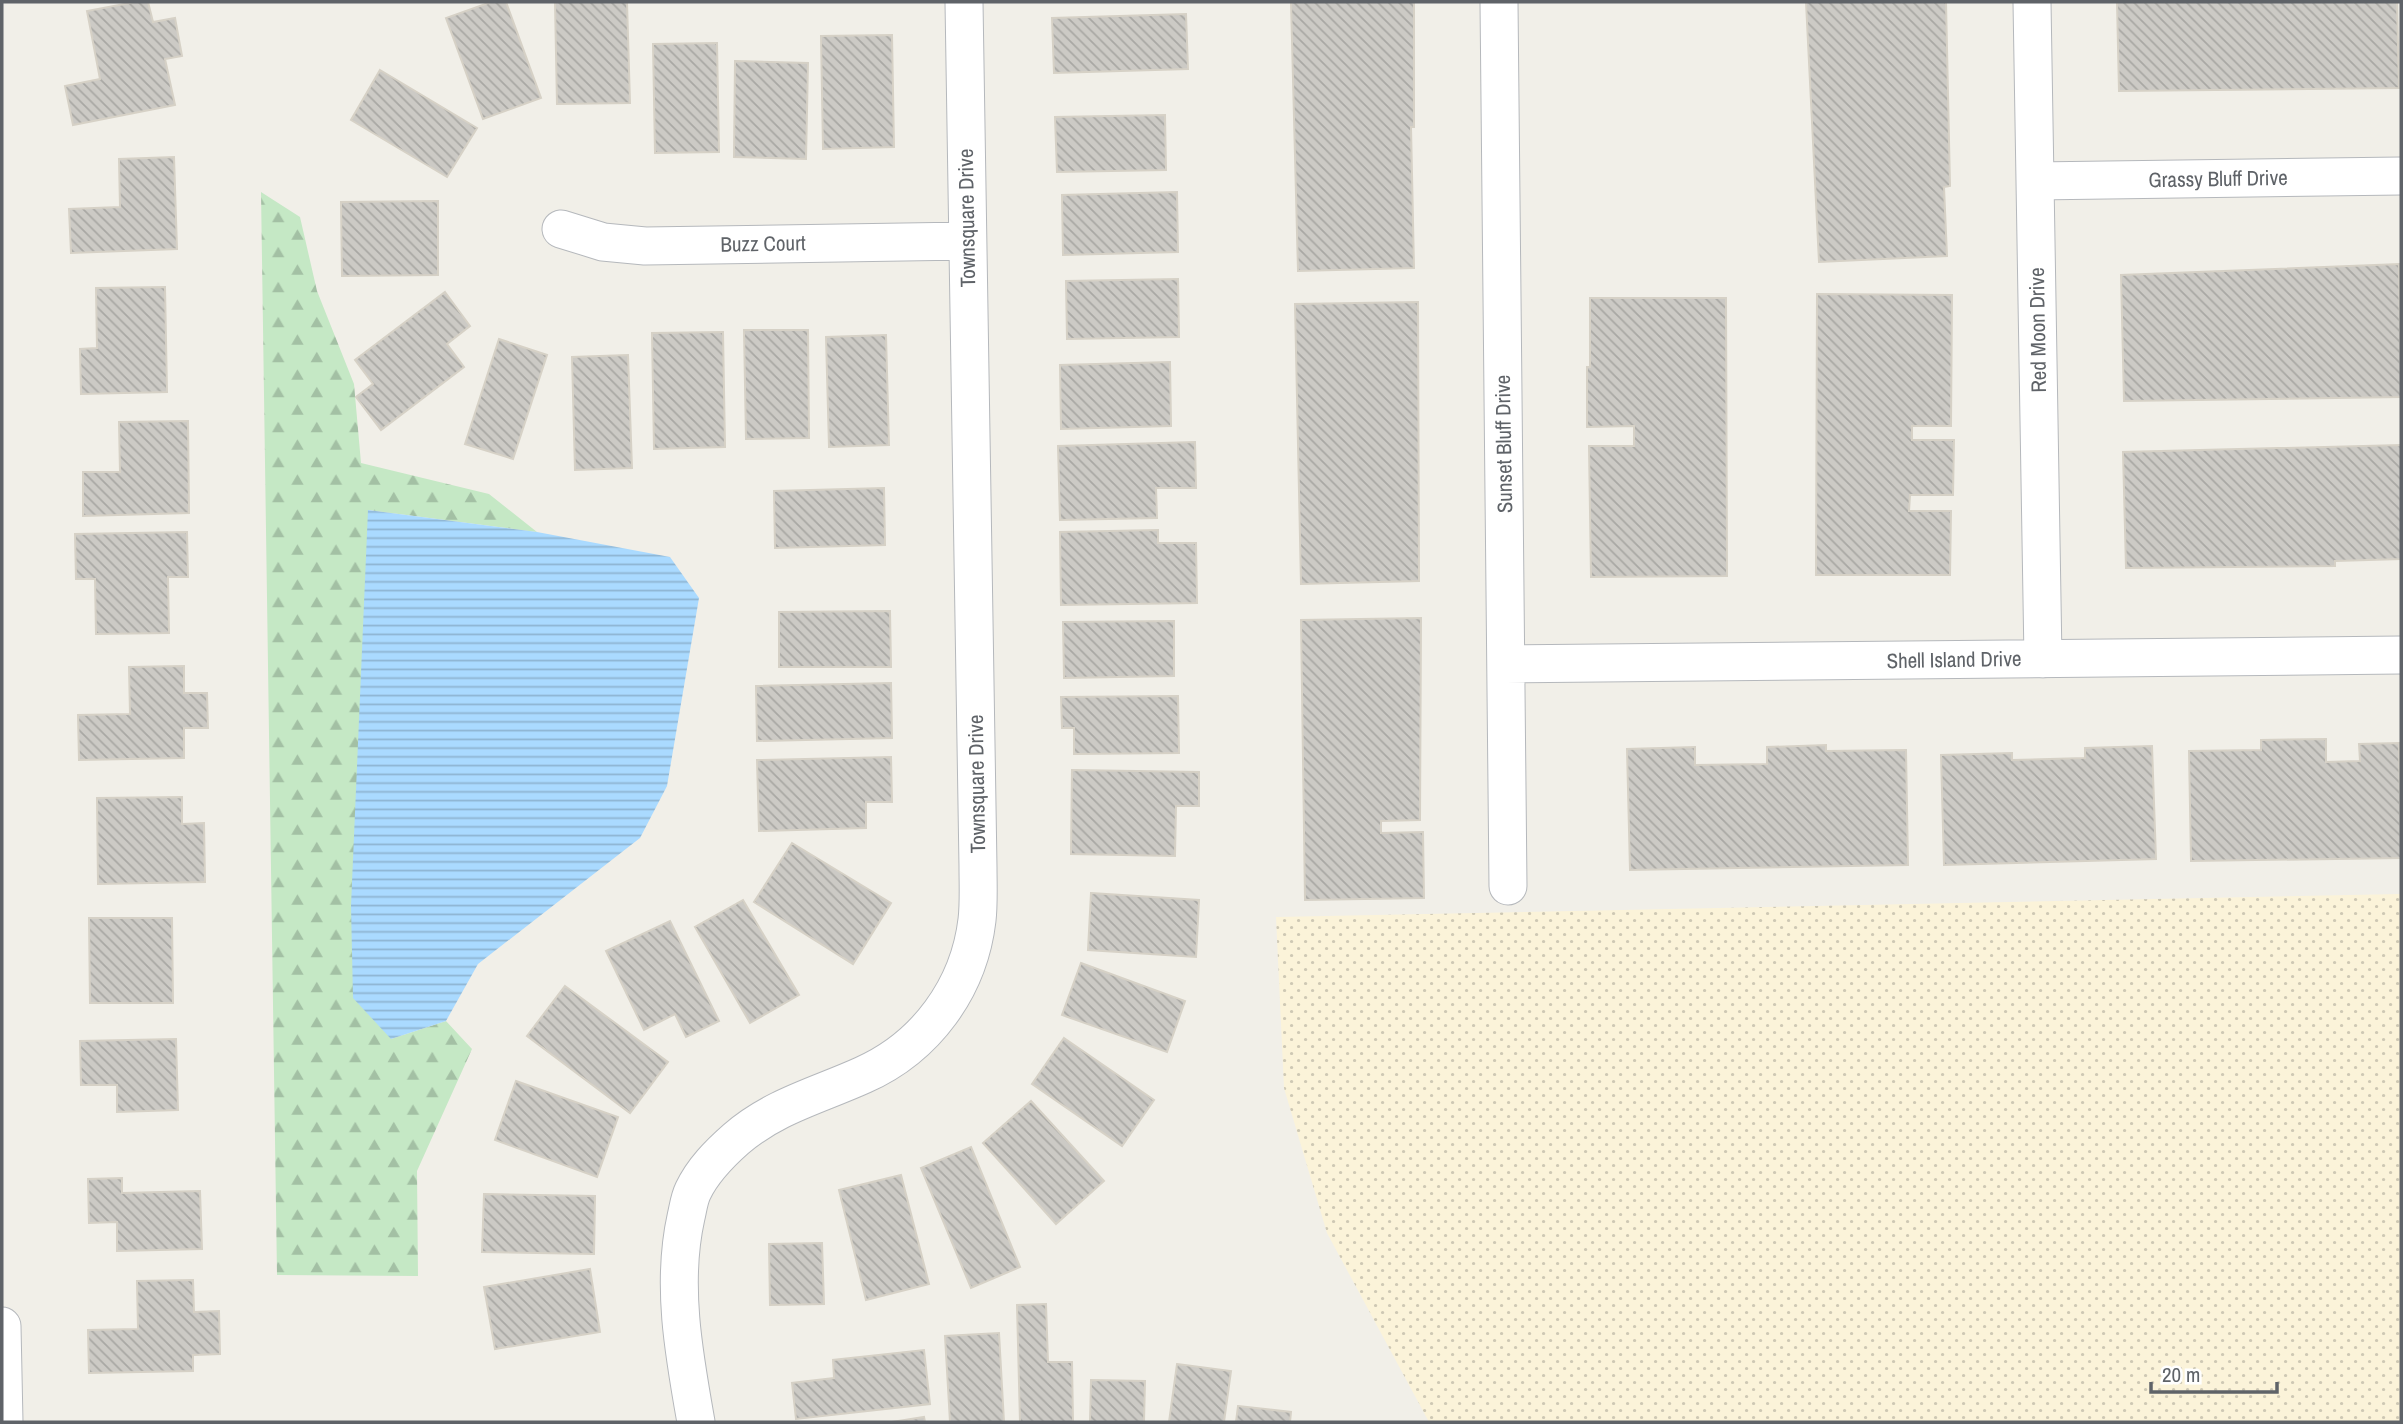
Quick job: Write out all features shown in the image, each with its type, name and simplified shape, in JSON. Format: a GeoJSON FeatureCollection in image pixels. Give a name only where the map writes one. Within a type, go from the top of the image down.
{"type":"FeatureCollection","features":[{"type":"Feature","properties":{"kind":"street","name":"Townsquare Drive"},"geometry":{"type":"LineString","coordinates":[[696,1422],[683,1346],[680,1289],[681,1240],[692,1193],[714,1158],[748,1129],[787,1105],[865,1074],[909,1048],[941,1014],[965,973],[977,920],[964,2]]}},
{"type":"Feature","properties":{"kind":"street","name":"Sunset Bluff Drive"},"geometry":{"type":"LineString","coordinates":[[1499,2],[1508,886]]}},
{"type":"Feature","properties":{"kind":"street","name":"Red Moon Drive"},"geometry":{"type":"LineString","coordinates":[[2032,2],[2043,659]]}},
{"type":"Feature","properties":{"kind":"street","name":"Grassy Bluff Drive"},"geometry":{"type":"LineString","coordinates":[[2035,181],[2401,176]]}},
{"type":"Feature","properties":{"kind":"street","name":"Buzz Court"},"geometry":{"type":"LineString","coordinates":[[561,229],[603,242],[645,246],[967,241]]}},
{"type":"Feature","properties":{"kind":"street","name":"Shell Island Drive"},"geometry":{"type":"LineString","coordinates":[[1506,664],[2401,655]]}},
{"type":"Feature","properties":{"kind":"street"},"geometry":{"type":"LineString","coordinates":[[2,1326],[4,1422]]}},
{"type":"Feature","properties":{"kind":"green space"},"geometry":{"type":"Polygon","coordinates":[[[261,192],[300,217],[317,291],[354,384],[361,463],[489,494],[537,532],[368,510],[391,1039],[446,1021],[472,1049],[417,1171],[418,1276],[277,1275],[261,192]]]}},
{"type":"Feature","properties":{"kind":"sand"},"geometry":{"type":"Polygon","coordinates":[[[2401,894],[2401,1422],[1429,1422],[1327,1233],[1284,1088],[1276,917],[2401,894]]]}},
{"type":"Feature","properties":{"kind":"water"},"geometry":{"type":"Polygon","coordinates":[[[368,510],[537,532],[670,557],[699,598],[667,786],[640,838],[478,964],[446,1021],[391,1039],[353,998],[351,906],[368,510]]]}},
{"type":"Feature","properties":{"kind":"building"},"geometry":{"type":"Polygon","coordinates":[[[148,2],[153,22],[175,18],[182,56],[165,59],[175,105],[73,125],[65,86],[100,79],[87,11],[148,2]]]}},
{"type":"Feature","properties":{"kind":"building"},"geometry":{"type":"Polygon","coordinates":[[[491,2],[506,2],[541,98],[483,119],[446,18],[491,2]]]}},
{"type":"Feature","properties":{"kind":"building"},"geometry":{"type":"Polygon","coordinates":[[[555,2],[627,2],[630,103],[557,104],[555,2]]]}},
{"type":"Feature","properties":{"kind":"building"},"geometry":{"type":"Polygon","coordinates":[[[1291,2],[1414,2],[1414,127],[1411,127],[1414,268],[1298,271],[1291,2]]]}},
{"type":"Feature","properties":{"kind":"building"},"geometry":{"type":"Polygon","coordinates":[[[1806,2],[1946,2],[1950,186],[1944,187],[1947,256],[1819,262],[1806,2]]]}},
{"type":"Feature","properties":{"kind":"building"},"geometry":{"type":"Polygon","coordinates":[[[2117,2],[2397,2],[2399,88],[2119,91],[2117,2]]]}},
{"type":"Feature","properties":{"kind":"building"},"geometry":{"type":"Polygon","coordinates":[[[1186,14],[1188,69],[1054,73],[1052,18],[1186,14]]]}},
{"type":"Feature","properties":{"kind":"building"},"geometry":{"type":"Polygon","coordinates":[[[892,35],[894,147],[823,149],[821,36],[892,35]]]}},
{"type":"Feature","properties":{"kind":"building"},"geometry":{"type":"Polygon","coordinates":[[[717,43],[719,152],[655,153],[653,44],[717,43]]]}},
{"type":"Feature","properties":{"kind":"building"},"geometry":{"type":"Polygon","coordinates":[[[735,61],[808,63],[806,159],[734,157],[735,61]]]}},
{"type":"Feature","properties":{"kind":"building"},"geometry":{"type":"Polygon","coordinates":[[[380,70],[477,128],[447,177],[351,120],[380,70]]]}},
{"type":"Feature","properties":{"kind":"building"},"geometry":{"type":"Polygon","coordinates":[[[1165,115],[1166,170],[1057,172],[1055,117],[1165,115]]]}},
{"type":"Feature","properties":{"kind":"building"},"geometry":{"type":"Polygon","coordinates":[[[174,157],[177,249],[71,253],[69,209],[120,207],[119,159],[174,157]]]}},
{"type":"Feature","properties":{"kind":"building"},"geometry":{"type":"Polygon","coordinates":[[[1177,192],[1178,252],[1063,255],[1062,195],[1177,192]]]}},
{"type":"Feature","properties":{"kind":"building"},"geometry":{"type":"Polygon","coordinates":[[[438,201],[438,275],[342,276],[341,202],[438,201]]]}},
{"type":"Feature","properties":{"kind":"building"},"geometry":{"type":"Polygon","coordinates":[[[2399,264],[2401,397],[2124,401],[2121,275],[2399,264]]]}},
{"type":"Feature","properties":{"kind":"building"},"geometry":{"type":"Polygon","coordinates":[[[1178,279],[1179,337],[1067,339],[1066,281],[1178,279]]]}},
{"type":"Feature","properties":{"kind":"building"},"geometry":{"type":"Polygon","coordinates":[[[165,287],[167,392],[81,394],[80,349],[97,348],[96,288],[165,287]]]}},
{"type":"Feature","properties":{"kind":"building"},"geometry":{"type":"Polygon","coordinates":[[[445,292],[470,326],[447,344],[464,367],[381,430],[356,397],[373,384],[355,360],[445,292]]]}},
{"type":"Feature","properties":{"kind":"building"},"geometry":{"type":"Polygon","coordinates":[[[1817,294],[1952,295],[1951,426],[1912,426],[1912,440],[1954,440],[1953,495],[1910,495],[1909,511],[1951,511],[1950,575],[1816,575],[1817,294]]]}},
{"type":"Feature","properties":{"kind":"building"},"geometry":{"type":"Polygon","coordinates":[[[1590,298],[1726,298],[1727,576],[1591,577],[1589,446],[1634,446],[1634,426],[1587,427],[1590,298]]]}},
{"type":"Feature","properties":{"kind":"building"},"geometry":{"type":"Polygon","coordinates":[[[1418,302],[1419,581],[1301,584],[1295,304],[1418,302]]]}},
{"type":"Feature","properties":{"kind":"building"},"geometry":{"type":"Polygon","coordinates":[[[744,330],[808,330],[809,438],[746,439],[744,330]]]}},
{"type":"Feature","properties":{"kind":"building"},"geometry":{"type":"Polygon","coordinates":[[[723,332],[725,447],[654,449],[652,333],[723,332]]]}},
{"type":"Feature","properties":{"kind":"building"},"geometry":{"type":"Polygon","coordinates":[[[886,335],[889,445],[829,447],[826,337],[886,335]]]}},
{"type":"Feature","properties":{"kind":"building"},"geometry":{"type":"Polygon","coordinates":[[[499,339],[547,355],[513,459],[465,444],[499,339]]]}},
{"type":"Feature","properties":{"kind":"building"},"geometry":{"type":"Polygon","coordinates":[[[628,355],[632,468],[575,470],[572,357],[628,355]]]}},
{"type":"Feature","properties":{"kind":"building"},"geometry":{"type":"Polygon","coordinates":[[[1170,362],[1171,426],[1061,429],[1060,365],[1170,362]]]}},
{"type":"Feature","properties":{"kind":"building"},"geometry":{"type":"Polygon","coordinates":[[[188,421],[189,513],[83,516],[83,472],[120,472],[119,422],[188,421]]]}},
{"type":"Feature","properties":{"kind":"building"},"geometry":{"type":"Polygon","coordinates":[[[1195,442],[1196,488],[1156,488],[1157,518],[1060,520],[1058,446],[1195,442]]]}},
{"type":"Feature","properties":{"kind":"building"},"geometry":{"type":"Polygon","coordinates":[[[2401,445],[2401,559],[2335,561],[2335,566],[2126,568],[2123,452],[2401,445]]]}},
{"type":"Feature","properties":{"kind":"building"},"geometry":{"type":"Polygon","coordinates":[[[884,488],[885,545],[775,548],[774,491],[884,488]]]}},
{"type":"Feature","properties":{"kind":"building"},"geometry":{"type":"Polygon","coordinates":[[[1158,530],[1158,543],[1196,543],[1197,603],[1061,605],[1060,532],[1158,530]]]}},
{"type":"Feature","properties":{"kind":"building"},"geometry":{"type":"Polygon","coordinates":[[[187,532],[188,577],[168,577],[169,633],[96,634],[95,579],[76,579],[75,534],[187,532]]]}},
{"type":"Feature","properties":{"kind":"building"},"geometry":{"type":"Polygon","coordinates":[[[890,611],[891,667],[779,667],[779,612],[890,611]]]}},
{"type":"Feature","properties":{"kind":"building"},"geometry":{"type":"Polygon","coordinates":[[[1421,618],[1420,820],[1381,821],[1381,833],[1423,832],[1424,898],[1305,900],[1301,620],[1421,618]]]}},
{"type":"Feature","properties":{"kind":"building"},"geometry":{"type":"Polygon","coordinates":[[[1174,621],[1174,676],[1064,678],[1063,622],[1174,621]]]}},
{"type":"Feature","properties":{"kind":"building"},"geometry":{"type":"Polygon","coordinates":[[[184,666],[184,693],[207,693],[208,728],[184,728],[184,758],[79,760],[78,715],[130,714],[129,667],[184,666]]]}},
{"type":"Feature","properties":{"kind":"building"},"geometry":{"type":"Polygon","coordinates":[[[891,683],[892,738],[757,741],[756,686],[891,683]]]}},
{"type":"Feature","properties":{"kind":"building"},"geometry":{"type":"Polygon","coordinates":[[[1178,696],[1179,753],[1074,754],[1074,728],[1062,728],[1061,697],[1178,696]]]}},
{"type":"Feature","properties":{"kind":"building"},"geometry":{"type":"Polygon","coordinates":[[[2326,739],[2326,762],[2360,761],[2359,744],[2399,743],[2401,858],[2191,861],[2189,751],[2261,750],[2261,740],[2326,739]]]}},
{"type":"Feature","properties":{"kind":"building"},"geometry":{"type":"Polygon","coordinates":[[[1826,745],[1826,751],[1906,750],[1908,865],[1630,870],[1627,749],[1695,747],[1695,765],[1767,764],[1767,747],[1826,745]]]}},
{"type":"Feature","properties":{"kind":"building"},"geometry":{"type":"Polygon","coordinates":[[[2152,746],[2156,859],[1944,865],[1941,755],[2012,753],[2012,760],[2085,758],[2085,748],[2152,746]]]}},
{"type":"Feature","properties":{"kind":"building"},"geometry":{"type":"Polygon","coordinates":[[[891,757],[892,802],[866,802],[866,828],[759,831],[757,760],[891,757]]]}},
{"type":"Feature","properties":{"kind":"building"},"geometry":{"type":"Polygon","coordinates":[[[1072,770],[1199,772],[1199,806],[1176,806],[1175,856],[1071,854],[1072,770]]]}},
{"type":"Feature","properties":{"kind":"building"},"geometry":{"type":"Polygon","coordinates":[[[182,797],[182,824],[204,823],[205,882],[98,884],[97,798],[182,797]]]}},
{"type":"Feature","properties":{"kind":"building"},"geometry":{"type":"Polygon","coordinates":[[[792,843],[891,903],[853,964],[754,902],[792,843]]]}},
{"type":"Feature","properties":{"kind":"building"},"geometry":{"type":"Polygon","coordinates":[[[1091,893],[1199,900],[1196,957],[1088,950],[1091,893]]]}},
{"type":"Feature","properties":{"kind":"building"},"geometry":{"type":"Polygon","coordinates":[[[743,900],[799,995],[750,1023],[695,927],[743,900]]]}},
{"type":"Feature","properties":{"kind":"building"},"geometry":{"type":"Polygon","coordinates":[[[89,918],[172,918],[173,1003],[90,1003],[89,918]]]}},
{"type":"Feature","properties":{"kind":"building"},"geometry":{"type":"Polygon","coordinates":[[[670,921],[719,1021],[686,1037],[675,1014],[644,1030],[606,951],[670,921]]]}},
{"type":"Feature","properties":{"kind":"building"},"geometry":{"type":"Polygon","coordinates":[[[1081,963],[1185,1001],[1167,1052],[1062,1015],[1081,963]]]}},
{"type":"Feature","properties":{"kind":"building"},"geometry":{"type":"Polygon","coordinates":[[[565,986],[668,1062],[630,1113],[527,1036],[565,986]]]}},
{"type":"Feature","properties":{"kind":"building"},"geometry":{"type":"Polygon","coordinates":[[[1064,1038],[1154,1100],[1122,1146],[1032,1084],[1064,1038]]]}},
{"type":"Feature","properties":{"kind":"building"},"geometry":{"type":"Polygon","coordinates":[[[176,1039],[178,1110],[117,1112],[117,1085],[81,1085],[80,1041],[176,1039]]]}},
{"type":"Feature","properties":{"kind":"building"},"geometry":{"type":"Polygon","coordinates":[[[516,1081],[618,1117],[597,1177],[495,1140],[516,1081]]]}},
{"type":"Feature","properties":{"kind":"building"},"geometry":{"type":"Polygon","coordinates":[[[1031,1101],[1104,1181],[1056,1224],[983,1143],[1031,1101]]]}},
{"type":"Feature","properties":{"kind":"building"},"geometry":{"type":"Polygon","coordinates":[[[971,1147],[1020,1267],[971,1288],[921,1168],[971,1147]]]}},
{"type":"Feature","properties":{"kind":"building"},"geometry":{"type":"Polygon","coordinates":[[[901,1175],[929,1284],[866,1300],[839,1190],[901,1175]]]}},
{"type":"Feature","properties":{"kind":"building"},"geometry":{"type":"Polygon","coordinates":[[[122,1178],[122,1193],[200,1191],[202,1249],[117,1251],[117,1222],[89,1223],[88,1179],[122,1178]]]}},
{"type":"Feature","properties":{"kind":"building"},"geometry":{"type":"Polygon","coordinates":[[[484,1194],[595,1196],[594,1254],[482,1252],[484,1194]]]}},
{"type":"Feature","properties":{"kind":"building"},"geometry":{"type":"Polygon","coordinates":[[[822,1243],[824,1304],[770,1305],[769,1244],[822,1243]]]}},
{"type":"Feature","properties":{"kind":"building"},"geometry":{"type":"Polygon","coordinates":[[[590,1269],[600,1332],[495,1349],[484,1287],[590,1269]]]}},
{"type":"Feature","properties":{"kind":"building"},"geometry":{"type":"Polygon","coordinates":[[[193,1280],[194,1312],[219,1311],[220,1354],[193,1355],[193,1371],[89,1373],[88,1330],[138,1329],[137,1281],[193,1280]]]}},
{"type":"Feature","properties":{"kind":"building"},"geometry":{"type":"Polygon","coordinates":[[[1046,1304],[1048,1362],[1072,1362],[1073,1422],[1020,1422],[1017,1305],[1046,1304]]]}},
{"type":"Feature","properties":{"kind":"building"},"geometry":{"type":"Polygon","coordinates":[[[999,1333],[1004,1422],[950,1422],[945,1336],[999,1333]]]}},
{"type":"Feature","properties":{"kind":"building"},"geometry":{"type":"Polygon","coordinates":[[[924,1350],[930,1404],[796,1419],[792,1383],[834,1378],[833,1360],[924,1350]]]}},
{"type":"Feature","properties":{"kind":"building"},"geometry":{"type":"Polygon","coordinates":[[[1177,1364],[1231,1371],[1224,1422],[1169,1422],[1177,1364]]]}},
{"type":"Feature","properties":{"kind":"building"},"geometry":{"type":"Polygon","coordinates":[[[1091,1380],[1145,1381],[1144,1422],[1090,1422],[1091,1380]]]}},
{"type":"Feature","properties":{"kind":"building"},"geometry":{"type":"Polygon","coordinates":[[[1238,1406],[1291,1412],[1290,1422],[1236,1422],[1238,1406]]]}},
{"type":"Feature","properties":{"kind":"building"},"geometry":{"type":"Polygon","coordinates":[[[924,1417],[925,1422],[892,1422],[924,1417]]]}}]}
